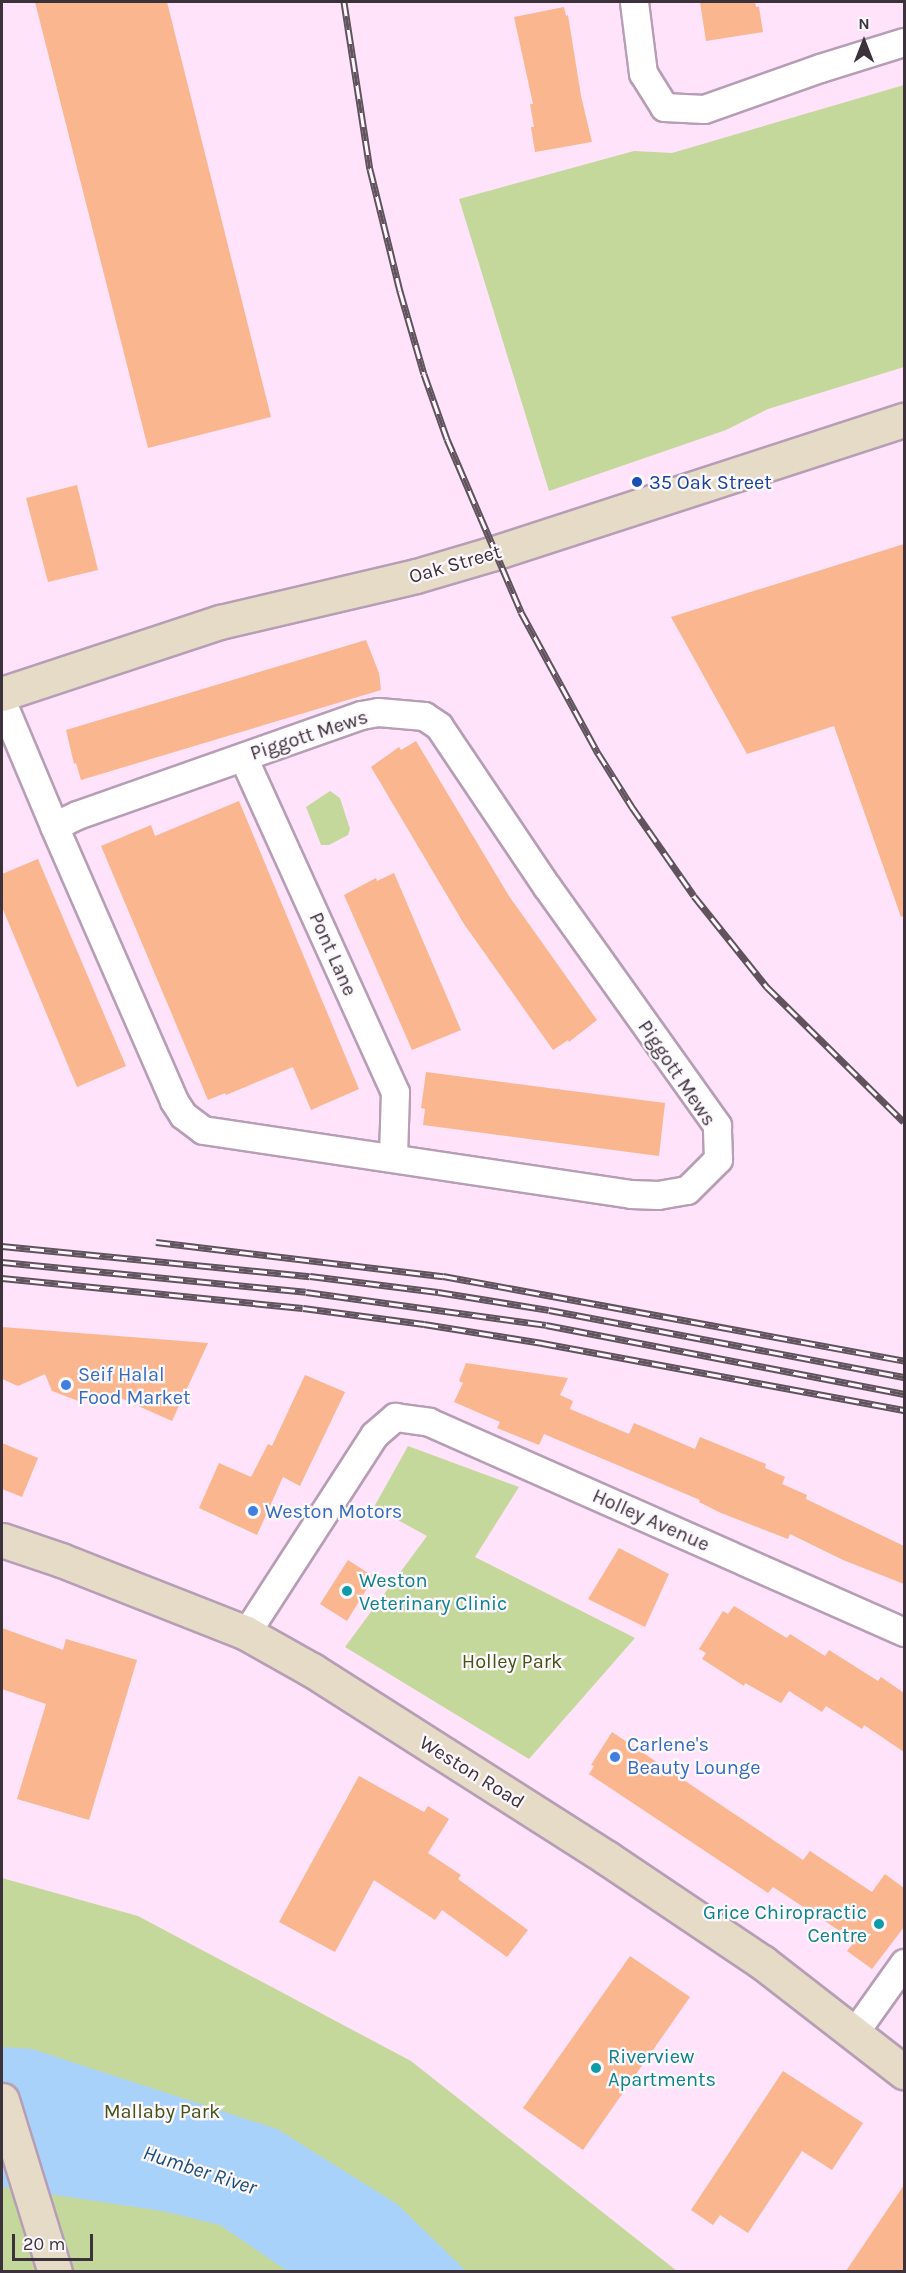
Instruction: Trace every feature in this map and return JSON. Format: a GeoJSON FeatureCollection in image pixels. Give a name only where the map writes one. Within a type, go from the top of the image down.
{"type":"FeatureCollection","features":[{"type":"Feature","properties":{"kind":"main road","name":"Oak Street"},"geometry":{"type":"LineString","coordinates":[[2,693],[220,622],[416,576],[494,553],[904,420]]}},
{"type":"Feature","properties":{"kind":"main road","name":"Weston Road"},"geometry":{"type":"LineString","coordinates":[[2,1540],[61,1560],[246,1633],[312,1670],[607,1858],[762,1962],[904,2072]]}},
{"type":"Feature","properties":{"kind":"main road"},"geometry":{"type":"LineString","coordinates":[[2,2100],[54,2269]]}},
{"type":"Feature","properties":{"kind":"street"},"geometry":{"type":"LineString","coordinates":[[634,2],[643,73],[664,107],[704,109],[820,68],[904,42]]}},
{"type":"Feature","properties":{"kind":"street","name":"Piggott Mews"},"geometry":{"type":"LineString","coordinates":[[2,702],[54,826],[174,1101],[183,1115],[203,1130],[631,1194],[658,1195],[687,1190],[718,1159],[717,1125],[547,887],[439,726],[424,716],[378,712],[361,715],[77,815],[54,826]]}},
{"type":"Feature","properties":{"kind":"street","name":"Pont Lane"},"geometry":{"type":"LineString","coordinates":[[243,757],[395,1092],[393,1157]]}},
{"type":"Feature","properties":{"kind":"street","name":"Holley Avenue"},"geometry":{"type":"LineString","coordinates":[[246,1633],[374,1435],[395,1417],[429,1422],[904,1632]]}},
{"type":"Feature","properties":{"kind":"street"},"geometry":{"type":"LineString","coordinates":[[854,2033],[904,1963]]}},
{"type":"Feature","properties":{"kind":"green space"},"geometry":{"type":"Polygon","coordinates":[[[904,85],[904,367],[768,409],[726,430],[549,491],[459,199],[634,151],[672,153],[904,85]]]}},
{"type":"Feature","properties":{"kind":"green space"},"geometry":{"type":"Polygon","coordinates":[[[330,791],[340,798],[350,829],[348,835],[329,845],[321,845],[306,807],[330,791]]]}},
{"type":"Feature","properties":{"kind":"green space","name":"Holley Park"},"geometry":{"type":"Polygon","coordinates":[[[408,1446],[519,1487],[475,1557],[635,1638],[529,1759],[345,1647],[427,1536],[374,1507],[408,1446]]]}},
{"type":"Feature","properties":{"kind":"green space","name":"Mallaby Park"},"geometry":{"type":"Polygon","coordinates":[[[2,1878],[138,1916],[411,2061],[677,2271],[2,2271],[2,1878]]]}},
{"type":"Feature","properties":{"kind":"water","name":"Humber River"},"geometry":{"type":"Polygon","coordinates":[[[2,2047],[32,2049],[277,2129],[397,2204],[466,2271],[287,2271],[220,2225],[162,2211],[2,2187],[2,2047]]]}},
{"type":"Feature","properties":{"kind":"building"},"geometry":{"type":"Polygon","coordinates":[[[35,2],[167,2],[271,417],[148,448],[35,2]]]}},
{"type":"Feature","properties":{"kind":"building"},"geometry":{"type":"Polygon","coordinates":[[[700,2],[755,2],[756,7],[759,7],[763,32],[706,41],[700,2]]]}},
{"type":"Feature","properties":{"kind":"building"},"geometry":{"type":"Polygon","coordinates":[[[564,7],[566,16],[568,15],[581,96],[592,142],[535,152],[530,104],[533,104],[514,17],[564,7]]]}},
{"type":"Feature","properties":{"kind":"building"},"geometry":{"type":"Polygon","coordinates":[[[77,485],[98,570],[48,582],[26,498],[77,485]]]}},
{"type":"Feature","properties":{"kind":"building"},"geometry":{"type":"Polygon","coordinates":[[[904,544],[904,916],[901,917],[834,726],[747,754],[671,617],[904,544]]]}},
{"type":"Feature","properties":{"kind":"building"},"geometry":{"type":"Polygon","coordinates":[[[366,640],[379,673],[381,690],[81,780],[76,763],[74,764],[66,730],[366,640]]]}},
{"type":"Feature","properties":{"kind":"building"},"geometry":{"type":"Polygon","coordinates":[[[416,741],[509,896],[597,1020],[569,1042],[568,1040],[553,1050],[464,924],[371,767],[399,747],[401,750],[416,741]]]}},
{"type":"Feature","properties":{"kind":"building"},"geometry":{"type":"Polygon","coordinates":[[[239,801],[359,1089],[311,1110],[293,1067],[226,1095],[225,1093],[208,1100],[101,846],[151,825],[155,836],[239,801]]]}},
{"type":"Feature","properties":{"kind":"building"},"geometry":{"type":"Polygon","coordinates":[[[38,859],[126,1066],[77,1087],[2,907],[2,874],[38,859]]]}},
{"type":"Feature","properties":{"kind":"building"},"geometry":{"type":"Polygon","coordinates":[[[394,873],[461,1030],[412,1050],[344,895],[376,878],[377,881],[394,873]]]}},
{"type":"Feature","properties":{"kind":"building"},"geometry":{"type":"Polygon","coordinates":[[[426,1072],[665,1103],[659,1156],[423,1125],[425,1109],[421,1108],[426,1072]]]}},
{"type":"Feature","properties":{"kind":"building"},"geometry":{"type":"Polygon","coordinates":[[[2,1327],[208,1343],[172,1421],[107,1392],[81,1402],[52,1391],[45,1374],[18,1386],[2,1379],[2,1327]]]}},
{"type":"Feature","properties":{"kind":"building"},"geometry":{"type":"Polygon","coordinates":[[[466,1363],[568,1378],[560,1395],[573,1401],[570,1409],[629,1434],[634,1423],[695,1449],[700,1437],[766,1464],[765,1468],[785,1477],[782,1484],[807,1495],[806,1499],[904,1546],[904,1584],[843,1560],[790,1534],[788,1539],[721,1513],[699,1502],[700,1500],[544,1434],[539,1445],[497,1428],[500,1422],[454,1402],[463,1383],[459,1381],[466,1363]]]}},
{"type":"Feature","properties":{"kind":"building"},"geometry":{"type":"Polygon","coordinates":[[[305,1375],[345,1392],[300,1486],[283,1477],[257,1535],[199,1508],[219,1463],[251,1477],[268,1444],[272,1446],[305,1375]]]}},
{"type":"Feature","properties":{"kind":"building"},"geometry":{"type":"Polygon","coordinates":[[[2,1443],[38,1458],[22,1497],[2,1489],[2,1443]]]}},
{"type":"Feature","properties":{"kind":"building"},"geometry":{"type":"Polygon","coordinates":[[[619,1548],[669,1574],[645,1627],[588,1599],[619,1548]]]}},
{"type":"Feature","properties":{"kind":"building","name":"Weston Veterinary Clinic"},"geometry":{"type":"Polygon","coordinates":[[[348,1560],[374,1577],[347,1621],[320,1604],[348,1560]]]}},
{"type":"Feature","properties":{"kind":"building"},"geometry":{"type":"Polygon","coordinates":[[[734,1606],[787,1638],[790,1634],[825,1656],[829,1650],[878,1681],[881,1677],[904,1693],[904,1752],[864,1725],[862,1729],[826,1706],[822,1712],[789,1691],[781,1703],[745,1683],[744,1686],[702,1659],[706,1653],[699,1649],[723,1611],[728,1614],[734,1606]]]}},
{"type":"Feature","properties":{"kind":"building"},"geometry":{"type":"Polygon","coordinates":[[[2,1628],[63,1650],[66,1639],[137,1660],[89,1820],[17,1799],[46,1704],[2,1689],[2,1628]]]}},
{"type":"Feature","properties":{"kind":"building"},"geometry":{"type":"Polygon","coordinates":[[[612,1732],[803,1860],[810,1851],[872,1892],[885,1874],[904,1888],[904,1927],[872,1969],[847,1951],[855,1941],[773,1887],[768,1893],[589,1774],[594,1766],[591,1765],[612,1732]]]}},
{"type":"Feature","properties":{"kind":"building"},"geometry":{"type":"Polygon","coordinates":[[[359,1776],[424,1812],[428,1806],[449,1819],[428,1853],[461,1875],[458,1879],[528,1930],[507,1957],[442,1910],[435,1920],[374,1880],[335,1952],[279,1922],[359,1776]]]}},
{"type":"Feature","properties":{"kind":"building","name":"Riverview Apartments"},"geometry":{"type":"Polygon","coordinates":[[[630,1956],[690,1997],[583,2150],[523,2108],[630,1956]]]}},
{"type":"Feature","properties":{"kind":"building"},"geometry":{"type":"Polygon","coordinates":[[[783,2071],[863,2123],[832,2170],[802,2151],[748,2233],[720,2215],[713,2225],[691,2210],[783,2071]]]}},
{"type":"Feature","properties":{"kind":"building"},"geometry":{"type":"Polygon","coordinates":[[[904,2185],[904,2271],[846,2271],[904,2185]]]}},
{"type":"Feature","properties":{"kind":"railway"},"geometry":{"type":"LineString","coordinates":[[344,2],[370,169],[400,291],[424,374],[447,439],[521,612],[598,753],[632,807],[694,896],[767,987],[904,1122]]}},
{"type":"Feature","properties":{"kind":"railway"},"geometry":{"type":"LineString","coordinates":[[156,1242],[443,1276],[904,1361]]}},
{"type":"Feature","properties":{"kind":"railway"},"geometry":{"type":"LineString","coordinates":[[2,1246],[310,1276],[438,1292],[549,1310],[904,1377]]}},
{"type":"Feature","properties":{"kind":"railway"},"geometry":{"type":"LineString","coordinates":[[2,1262],[306,1292],[546,1325],[904,1394]]}},
{"type":"Feature","properties":{"kind":"railway"},"geometry":{"type":"LineString","coordinates":[[2,1278],[303,1308],[424,1324],[542,1343],[904,1410]]}},
{"type":"Feature","properties":{"kind":"place","name":"35 Oak Street"},"geometry":{"type":"Point","coordinates":[637,482]}},
{"type":"Feature","properties":{"kind":"place","name":"Seif Halal Food Market"},"geometry":{"type":"Point","coordinates":[66,1385]}},
{"type":"Feature","properties":{"kind":"place","name":"Weston Motors"},"geometry":{"type":"Point","coordinates":[253,1511]}},
{"type":"Feature","properties":{"kind":"place","name":"Weston Veterinary Clinic"},"geometry":{"type":"Point","coordinates":[347,1591]}},
{"type":"Feature","properties":{"kind":"place","name":"Carlene's Beauty Lounge"},"geometry":{"type":"Point","coordinates":[615,1757]}},
{"type":"Feature","properties":{"kind":"place","name":"Grice Chiropractic Centre"},"geometry":{"type":"Point","coordinates":[879,1924]}},
{"type":"Feature","properties":{"kind":"place","name":"Riverview Apartments"},"geometry":{"type":"Point","coordinates":[596,2068]}}]}
